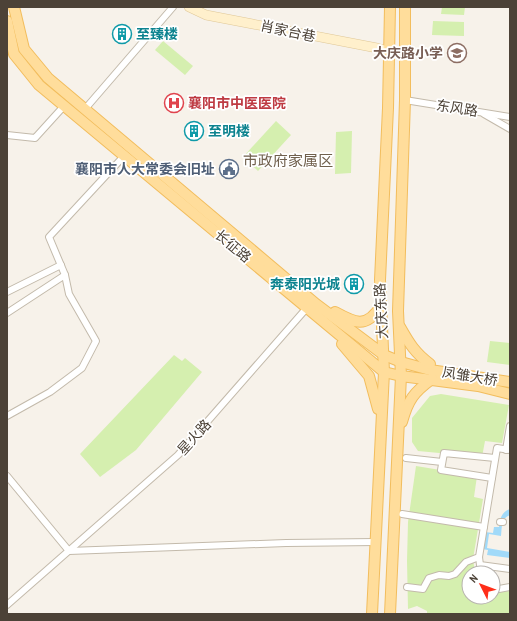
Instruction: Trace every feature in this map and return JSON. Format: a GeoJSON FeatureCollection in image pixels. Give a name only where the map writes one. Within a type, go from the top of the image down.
{"type":"FeatureCollection","features":[{"type":"Feature","properties":{"kind":"main road","name":"长征路"},"geometry":{"type":"LineString","coordinates":[[14,7],[24,49],[48,78],[316,304],[384,355],[478,386],[510,394]]}},
{"type":"Feature","properties":{"kind":"main road","name":"大庆东路"},"geometry":{"type":"LineString","coordinates":[[372,614],[384,372],[380,280],[388,108],[390,7]]}},
{"type":"Feature","properties":{"kind":"main road","name":"大庆东路"},"geometry":{"type":"LineString","coordinates":[[390,614],[401,376],[405,363],[399,326],[398,304],[405,100],[405,7]]}},
{"type":"Feature","properties":{"kind":"main road","name":"长征路"},"geometry":{"type":"LineString","coordinates":[[7,21],[11,55],[39,84],[384,372],[401,376],[431,371],[510,377]]}},
{"type":"Feature","properties":{"kind":"main road"},"geometry":{"type":"LineString","coordinates":[[283,288],[289,297],[342,344],[369,376],[375,394],[381,423]]}},
{"type":"Feature","properties":{"kind":"main road"},"geometry":{"type":"LineString","coordinates":[[316,304],[354,322],[365,322],[375,315],[381,306]]}},
{"type":"Feature","properties":{"kind":"main road"},"geometry":{"type":"LineString","coordinates":[[398,435],[410,400],[431,371],[412,348],[399,326]]}},
{"type":"Feature","properties":{"kind":"main road","name":"凤雏大桥"},"geometry":{"type":"LineString","coordinates":[[431,371],[510,382]]}},
{"type":"Feature","properties":{"kind":"main road","name":"凤雏大桥"},"geometry":{"type":"LineString","coordinates":[[478,386],[510,389]]}},
{"type":"Feature","properties":{"kind":"street"},"geometry":{"type":"LineString","coordinates":[[85,109],[173,7]]}},
{"type":"Feature","properties":{"kind":"street","name":"肖家台巷"},"geometry":{"type":"LineString","coordinates":[[189,7],[206,15],[388,51]]}},
{"type":"Feature","properties":{"kind":"street","name":"东风路"},"geometry":{"type":"LineString","coordinates":[[405,100],[510,117]]}},
{"type":"Feature","properties":{"kind":"street"},"geometry":{"type":"LineString","coordinates":[[7,135],[35,138],[64,106]]}},
{"type":"Feature","properties":{"kind":"street"},"geometry":{"type":"LineString","coordinates":[[479,112],[510,129]]}},
{"type":"Feature","properties":{"kind":"street"},"geometry":{"type":"LineString","coordinates":[[7,416],[50,392],[82,368],[96,341],[69,294],[65,275],[49,237],[124,156]]}},
{"type":"Feature","properties":{"kind":"street"},"geometry":{"type":"LineString","coordinates":[[7,292],[61,265]]}},
{"type":"Feature","properties":{"kind":"street"},"geometry":{"type":"LineString","coordinates":[[7,313],[65,275]]}},
{"type":"Feature","properties":{"kind":"street","name":"星火路"},"geometry":{"type":"LineString","coordinates":[[7,605],[178,455],[305,310]]}},
{"type":"Feature","properties":{"kind":"street"},"geometry":{"type":"LineString","coordinates":[[480,565],[479,557],[496,448],[508,450],[510,426]]}},
{"type":"Feature","properties":{"kind":"street"},"geometry":{"type":"LineString","coordinates":[[492,478],[441,470],[442,462],[444,453],[495,458]]}},
{"type":"Feature","properties":{"kind":"street"},"geometry":{"type":"LineString","coordinates":[[406,458],[442,462]]}},
{"type":"Feature","properties":{"kind":"street"},"geometry":{"type":"LineString","coordinates":[[7,476],[69,551],[286,543],[376,542]]}},
{"type":"Feature","properties":{"kind":"street"},"geometry":{"type":"LineString","coordinates":[[402,514],[484,527]]}},
{"type":"Feature","properties":{"kind":"street"},"geometry":{"type":"LineString","coordinates":[[407,587],[423,589],[429,578],[439,575],[450,576],[455,574],[466,562],[479,557]]}},
{"type":"Feature","properties":{"kind":"green space"},"geometry":{"type":"Polygon","coordinates":[[[442,7],[465,7],[464,15],[441,14],[442,7]]]}},
{"type":"Feature","properties":{"kind":"green space"},"geometry":{"type":"Polygon","coordinates":[[[433,21],[464,22],[464,36],[432,35],[433,21]]]}},
{"type":"Feature","properties":{"kind":"green space"},"geometry":{"type":"Polygon","coordinates":[[[163,41],[193,66],[185,75],[155,50],[163,41]]]}},
{"type":"Feature","properties":{"kind":"green space"},"geometry":{"type":"Polygon","coordinates":[[[276,121],[291,135],[258,171],[243,157],[276,121]]]}},
{"type":"Feature","properties":{"kind":"green space"},"geometry":{"type":"Polygon","coordinates":[[[352,131],[351,173],[335,174],[336,132],[352,131]]]}},
{"type":"Feature","properties":{"kind":"green space"},"geometry":{"type":"Polygon","coordinates":[[[490,341],[510,343],[510,365],[487,362],[490,341]]]}},
{"type":"Feature","properties":{"kind":"green space"},"geometry":{"type":"Polygon","coordinates":[[[174,355],[182,361],[185,358],[202,372],[136,450],[100,477],[80,454],[174,355]]]}},
{"type":"Feature","properties":{"kind":"green space"},"geometry":{"type":"Polygon","coordinates":[[[441,394],[509,405],[502,443],[485,441],[482,457],[418,451],[412,442],[412,418],[430,396],[441,394]]]}},
{"type":"Feature","properties":{"kind":"green space"},"geometry":{"type":"Polygon","coordinates":[[[416,466],[477,476],[474,497],[483,499],[473,559],[474,565],[461,565],[461,605],[501,605],[501,592],[510,591],[510,614],[427,614],[427,611],[417,606],[408,609],[408,522],[416,466]]]}},
{"type":"Feature","properties":{"kind":"water"},"geometry":{"type":"Polygon","coordinates":[[[510,509],[510,515],[505,518],[502,523],[501,536],[489,534],[487,548],[510,552],[510,558],[487,555],[488,550],[482,549],[485,532],[493,533],[494,527],[499,527],[503,514],[510,509]]]}},
{"type":"Feature","properties":{"kind":"place","name":"至臻楼"},"geometry":{"type":"Point","coordinates":[122,34]}},
{"type":"Feature","properties":{"kind":"place","name":"大庆路小学"},"geometry":{"type":"Point","coordinates":[457,53]}},
{"type":"Feature","properties":{"kind":"place","name":"襄阳市中医医院"},"geometry":{"type":"Point","coordinates":[174,103]}},
{"type":"Feature","properties":{"kind":"place","name":"至明楼"},"geometry":{"type":"Point","coordinates":[194,131]}},
{"type":"Feature","properties":{"kind":"place","name":"襄阳市人大常委会旧址"},"geometry":{"type":"Point","coordinates":[229,169]}},
{"type":"Feature","properties":{"kind":"place","name":"奔泰阳光城"},"geometry":{"type":"Point","coordinates":[354,284]}},
{"type":"Feature","properties":{"kind":"district","name":"市政府家属区"},"geometry":{"type":"Point","coordinates":[288,160]}}]}
